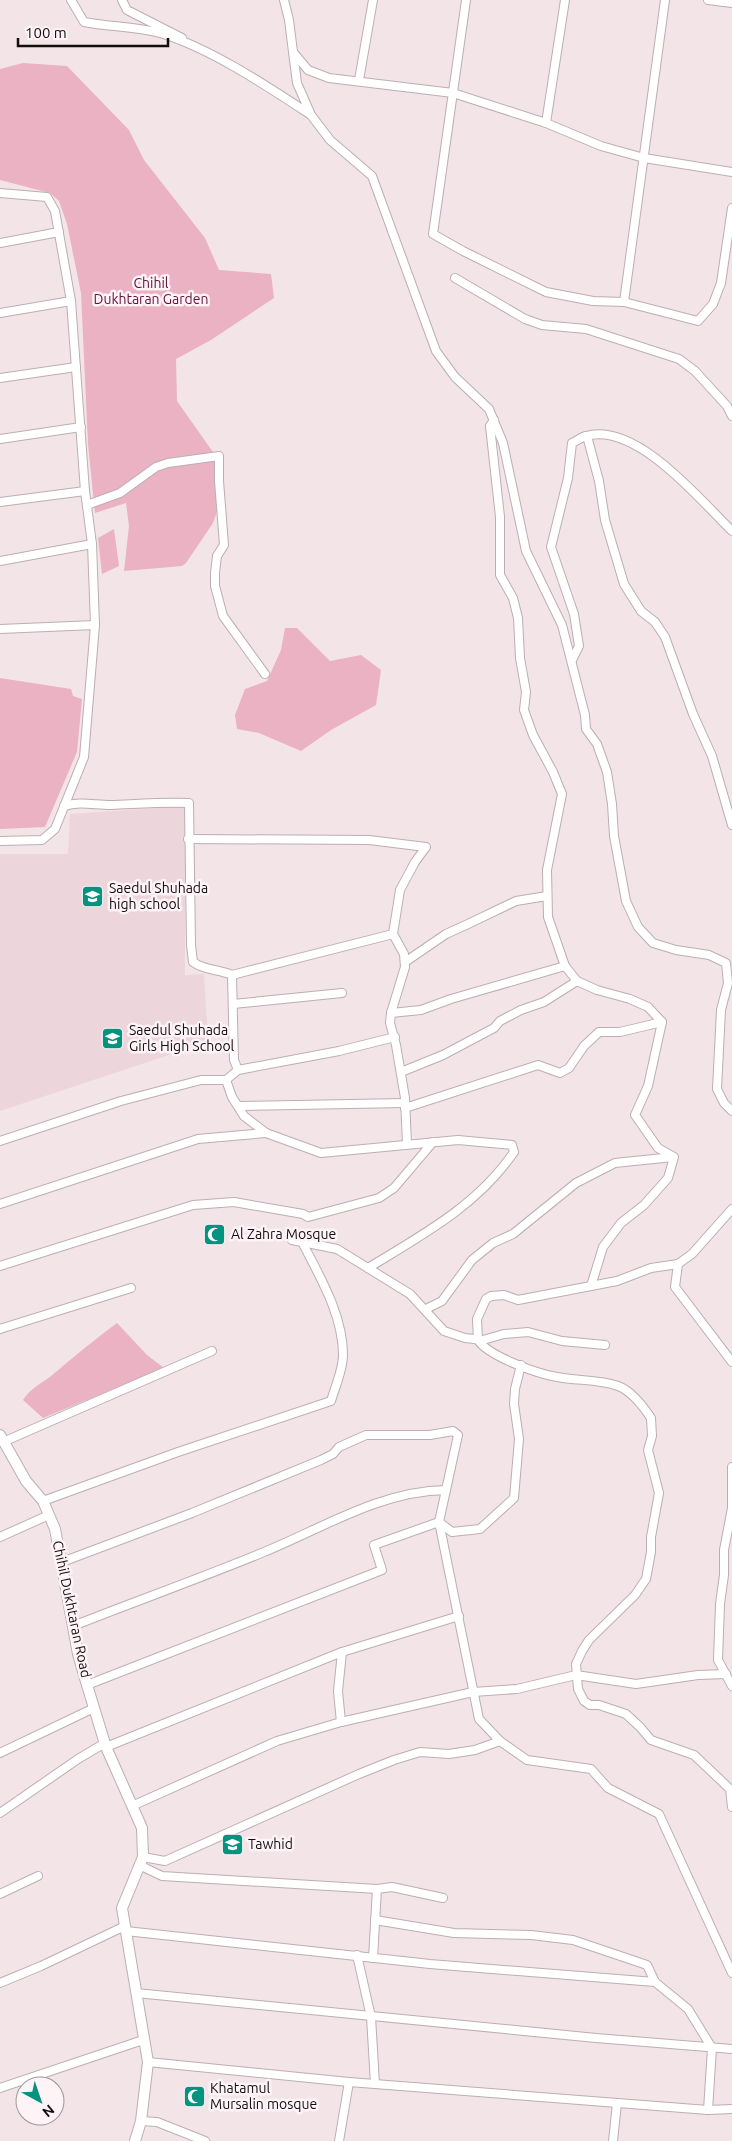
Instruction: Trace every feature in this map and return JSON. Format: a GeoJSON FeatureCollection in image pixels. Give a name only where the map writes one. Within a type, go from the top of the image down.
{"type":"FeatureCollection","features":[{"type":"Feature","properties":{"kind":"street"},"geometry":{"type":"LineString","coordinates":[[71,0],[84,22],[140,29],[160,34],[198,49],[259,81],[311,115]]}},
{"type":"Feature","properties":{"kind":"street"},"geometry":{"type":"LineString","coordinates":[[122,0],[127,10],[178,35],[198,49]]}},
{"type":"Feature","properties":{"kind":"street"},"geometry":{"type":"LineString","coordinates":[[284,0],[289,20],[297,83],[311,115],[330,140],[372,176],[436,351],[455,377],[489,409],[503,443],[526,551],[562,625],[572,660],[586,729],[597,744],[607,772],[626,901],[638,927],[653,943],[676,950],[709,955],[726,963],[728,984],[721,1010],[717,1089],[724,1103],[732,1111]]}},
{"type":"Feature","properties":{"kind":"street"},"geometry":{"type":"LineString","coordinates":[[359,80],[373,0]]}},
{"type":"Feature","properties":{"kind":"street"},"geometry":{"type":"LineString","coordinates":[[466,0],[433,234],[546,292],[593,301],[624,302],[698,321],[713,304],[722,283],[732,208]]}},
{"type":"Feature","properties":{"kind":"street"},"geometry":{"type":"LineString","coordinates":[[546,123],[565,0]]}},
{"type":"Feature","properties":{"kind":"street"},"geometry":{"type":"LineString","coordinates":[[624,302],[665,0]]}},
{"type":"Feature","properties":{"kind":"street"},"geometry":{"type":"LineString","coordinates":[[708,0],[732,3]]}},
{"type":"Feature","properties":{"kind":"street"},"geometry":{"type":"LineString","coordinates":[[293,52],[308,70],[329,78],[359,80],[453,93],[546,123],[601,146],[644,158],[732,172]]}},
{"type":"Feature","properties":{"kind":"street"},"geometry":{"type":"LineString","coordinates":[[0,194],[47,198],[55,211],[71,301],[85,490],[92,544],[95,625],[84,757],[55,829],[42,840],[0,841]]}},
{"type":"Feature","properties":{"kind":"street"},"geometry":{"type":"LineString","coordinates":[[0,243],[59,232]]}},
{"type":"Feature","properties":{"kind":"street"},"geometry":{"type":"LineString","coordinates":[[455,278],[525,319],[542,325],[586,330],[679,359],[691,366],[727,406],[732,416]]}},
{"type":"Feature","properties":{"kind":"street"},"geometry":{"type":"LineString","coordinates":[[0,313],[71,301]]}},
{"type":"Feature","properties":{"kind":"street"},"geometry":{"type":"LineString","coordinates":[[0,378],[76,367]]}},
{"type":"Feature","properties":{"kind":"street"},"geometry":{"type":"LineString","coordinates":[[494,420],[490,426],[500,517],[500,575],[513,598],[518,618],[520,658],[526,692],[524,710],[533,735],[553,772],[562,794],[547,870],[546,896],[548,917],[565,966],[577,980],[597,990],[630,999],[648,1007],[662,1022]]}},
{"type":"Feature","properties":{"kind":"street"},"geometry":{"type":"LineString","coordinates":[[0,439],[81,428]]}},
{"type":"Feature","properties":{"kind":"street"},"geometry":{"type":"LineString","coordinates":[[572,660],[579,646],[574,614],[551,547],[568,478],[572,443],[586,436],[607,435],[625,440],[670,468],[732,531]]}},
{"type":"Feature","properties":{"kind":"street"},"geometry":{"type":"LineString","coordinates":[[586,436],[600,481],[605,520],[624,584],[641,611],[656,622],[665,637],[693,714],[712,756],[732,824]]}},
{"type":"Feature","properties":{"kind":"street"},"geometry":{"type":"LineString","coordinates":[[87,505],[120,493],[156,467],[168,463],[219,456],[224,545],[217,556],[216,586],[223,616],[264,674]]}},
{"type":"Feature","properties":{"kind":"street"},"geometry":{"type":"LineString","coordinates":[[0,502],[85,490]]}},
{"type":"Feature","properties":{"kind":"street"},"geometry":{"type":"LineString","coordinates":[[0,561],[92,544]]}},
{"type":"Feature","properties":{"kind":"street"},"geometry":{"type":"LineString","coordinates":[[0,629],[95,625]]}},
{"type":"Feature","properties":{"kind":"street"},"geometry":{"type":"LineString","coordinates":[[64,806],[77,802],[109,805],[162,802],[189,803],[188,839],[191,945],[193,962],[202,969],[225,972],[232,975],[393,934]]}},
{"type":"Feature","properties":{"kind":"street"},"geometry":{"type":"LineString","coordinates":[[188,839],[368,840],[426,848],[415,862],[400,890],[393,934],[404,954],[405,962],[402,983],[390,1013],[390,1023],[395,1038],[401,1072],[407,1144]]}},
{"type":"Feature","properties":{"kind":"street"},"geometry":{"type":"LineString","coordinates":[[405,962],[446,934],[516,901],[546,896]]}},
{"type":"Feature","properties":{"kind":"street"},"geometry":{"type":"LineString","coordinates":[[390,1013],[421,1010],[451,998],[565,966]]}},
{"type":"Feature","properties":{"kind":"street"},"geometry":{"type":"LineString","coordinates":[[232,975],[234,1060],[238,1070]]}},
{"type":"Feature","properties":{"kind":"street"},"geometry":{"type":"LineString","coordinates":[[401,1072],[443,1055],[521,1010],[544,1002],[559,994],[577,980]]}},
{"type":"Feature","properties":{"kind":"street"},"geometry":{"type":"LineString","coordinates":[[233,1004],[342,993]]}},
{"type":"Feature","properties":{"kind":"street"},"geometry":{"type":"LineString","coordinates":[[238,1106],[405,1106],[538,1065],[560,1073],[569,1068],[584,1046],[599,1032],[620,1032],[662,1022]]}},
{"type":"Feature","properties":{"kind":"street"},"geometry":{"type":"LineString","coordinates":[[662,1022],[648,1086],[635,1115],[658,1148],[674,1157]]}},
{"type":"Feature","properties":{"kind":"street"},"geometry":{"type":"LineString","coordinates":[[0,1141],[121,1101],[201,1080],[226,1080],[238,1070],[339,1051],[395,1038]]}},
{"type":"Feature","properties":{"kind":"street"},"geometry":{"type":"LineString","coordinates":[[226,1080],[244,1116],[266,1133],[321,1154],[458,1140],[512,1145],[514,1152],[500,1172],[446,1221],[368,1268]]}},
{"type":"Feature","properties":{"kind":"street"},"geometry":{"type":"LineString","coordinates":[[0,1204],[198,1140],[266,1133]]}},
{"type":"Feature","properties":{"kind":"street"},"geometry":{"type":"LineString","coordinates":[[0,1266],[193,1205],[234,1202],[303,1214],[308,1217],[379,1198],[394,1188],[432,1142]]}},
{"type":"Feature","properties":{"kind":"street"},"geometry":{"type":"LineString","coordinates":[[591,1286],[603,1248],[621,1224],[644,1205],[668,1178],[674,1157]]}},
{"type":"Feature","properties":{"kind":"street"},"geometry":{"type":"LineString","coordinates":[[426,1310],[442,1300],[472,1260],[494,1243],[513,1234],[576,1183],[616,1163],[674,1157]]}},
{"type":"Feature","properties":{"kind":"street"},"geometry":{"type":"LineString","coordinates":[[732,1209],[701,1244],[678,1264],[651,1268],[617,1281],[518,1300],[504,1296],[490,1296],[486,1299],[477,1319],[478,1340],[491,1353],[556,1377],[617,1386],[627,1390],[652,1418],[652,1436],[648,1450],[660,1494],[651,1537],[651,1552],[646,1579],[634,1595],[589,1640],[576,1664],[578,1689],[584,1700],[590,1705],[599,1705],[626,1714],[651,1740],[694,1755],[730,1789],[732,1807]]}},
{"type":"Feature","properties":{"kind":"street"},"geometry":{"type":"LineString","coordinates":[[292,1240],[337,1249],[410,1294],[444,1331],[478,1340],[504,1334],[528,1332],[562,1341],[605,1346]]}},
{"type":"Feature","properties":{"kind":"street"},"geometry":{"type":"LineString","coordinates":[[43,1501],[178,1452],[331,1401],[343,1356],[338,1323],[326,1289],[302,1242]]}},
{"type":"Feature","properties":{"kind":"street"},"geometry":{"type":"LineString","coordinates":[[678,1264],[675,1286],[732,1362]]}},
{"type":"Feature","properties":{"kind":"street"},"geometry":{"type":"LineString","coordinates":[[0,1329],[131,1288]]}},
{"type":"Feature","properties":{"kind":"street"},"geometry":{"type":"LineString","coordinates":[[2,1438],[212,1351]]}},
{"type":"Feature","properties":{"kind":"street"},"geometry":{"type":"LineString","coordinates":[[440,1522],[452,1532],[480,1529],[514,1498],[519,1439],[514,1404],[515,1389],[521,1365]]}},
{"type":"Feature","properties":{"kind":"street"},"geometry":{"type":"LineString","coordinates":[[62,1562],[192,1513],[321,1460],[333,1454],[339,1447],[366,1435],[430,1435],[453,1431],[458,1435],[440,1522],[472,1692],[479,1719],[500,1741],[527,1760],[591,1769],[608,1788],[659,1814],[732,1973]]}},
{"type":"Feature","properties":{"kind":"street","name":"Chihil Dukhtaran Road"},"geometry":{"type":"LineString","coordinates":[[2,1438],[26,1481],[43,1501],[55,1529],[73,1626],[87,1686],[106,1745],[142,1828],[141,1861],[122,1908],[148,2062],[141,2121],[135,2141]]}},
{"type":"Feature","properties":{"kind":"street"},"geometry":{"type":"LineString","coordinates":[[732,1467],[732,1508],[724,1550],[718,1660],[732,1686]]}},
{"type":"Feature","properties":{"kind":"street"},"geometry":{"type":"LineString","coordinates":[[73,1626],[265,1552],[352,1512],[398,1497],[446,1490]]}},
{"type":"Feature","properties":{"kind":"street"},"geometry":{"type":"LineString","coordinates":[[0,1537],[49,1515]]}},
{"type":"Feature","properties":{"kind":"street"},"geometry":{"type":"LineString","coordinates":[[87,1686],[382,1570],[374,1545],[440,1522]]}},
{"type":"Feature","properties":{"kind":"street"},"geometry":{"type":"LineString","coordinates":[[0,1813],[78,1759],[106,1745],[342,1652],[459,1616]]}},
{"type":"Feature","properties":{"kind":"street"},"geometry":{"type":"LineString","coordinates":[[342,1652],[338,1691],[342,1722]]}},
{"type":"Feature","properties":{"kind":"street"},"geometry":{"type":"LineString","coordinates":[[132,1806],[277,1741],[342,1722],[472,1692],[517,1689],[576,1674],[636,1684],[726,1674]]}},
{"type":"Feature","properties":{"kind":"street"},"geometry":{"type":"LineString","coordinates":[[0,1753],[94,1708]]}},
{"type":"Feature","properties":{"kind":"street"},"geometry":{"type":"LineString","coordinates":[[141,1861],[165,1861],[359,1774],[420,1752],[449,1754],[475,1750],[500,1741]]}},
{"type":"Feature","properties":{"kind":"street"},"geometry":{"type":"LineString","coordinates":[[141,1861],[162,1876],[377,1889],[392,1887],[442,1898]]}},
{"type":"Feature","properties":{"kind":"street"},"geometry":{"type":"LineString","coordinates":[[0,1894],[38,1876]]}},
{"type":"Feature","properties":{"kind":"street"},"geometry":{"type":"LineString","coordinates":[[372,1958],[377,1889]]}},
{"type":"Feature","properties":{"kind":"street"},"geometry":{"type":"LineString","coordinates":[[375,1920],[454,1933],[531,1934],[573,1940],[647,1965],[655,1982],[688,2009],[712,2048],[708,2110]]}},
{"type":"Feature","properties":{"kind":"street"},"geometry":{"type":"LineString","coordinates":[[0,1983],[125,1928],[372,1958],[655,1982]]}},
{"type":"Feature","properties":{"kind":"street"},"geometry":{"type":"LineString","coordinates":[[357,1955],[371,2017],[375,2084]]}},
{"type":"Feature","properties":{"kind":"street"},"geometry":{"type":"LineString","coordinates":[[136,1993],[371,2017],[732,2049]]}},
{"type":"Feature","properties":{"kind":"street"},"geometry":{"type":"LineString","coordinates":[[0,2088],[143,2040]]}},
{"type":"Feature","properties":{"kind":"street"},"geometry":{"type":"LineString","coordinates":[[148,2062],[349,2082],[708,2110],[732,2109]]}},
{"type":"Feature","properties":{"kind":"street"},"geometry":{"type":"LineString","coordinates":[[339,2141],[349,2082]]}},
{"type":"Feature","properties":{"kind":"street"},"geometry":{"type":"LineString","coordinates":[[613,2141],[617,2103]]}},
{"type":"Feature","properties":{"kind":"street"},"geometry":{"type":"LineString","coordinates":[[141,2121],[157,2122],[205,2141]]}},
{"type":"Feature","properties":{"kind":"shaded area","name":"Saedul Shuhada high school"},"geometry":{"type":"Polygon","coordinates":[[[185,806],[185,975],[204,974],[208,1042],[0,1111],[0,854],[68,854],[70,814],[185,806]]]}},
{"type":"Feature","properties":{"kind":"green space","name":"Chihil Dukhtaran Garden"},"geometry":{"type":"Polygon","coordinates":[[[23,63],[67,66],[129,130],[144,160],[205,238],[219,270],[271,274],[274,298],[211,340],[176,359],[177,401],[215,455],[219,506],[213,523],[182,566],[124,571],[129,526],[126,503],[95,513],[88,444],[81,293],[67,224],[59,201],[50,193],[0,180],[0,69],[23,63]]]}},
{"type":"Feature","properties":{"kind":"green space"},"geometry":{"type":"Polygon","coordinates":[[[114,529],[119,566],[102,574],[98,538],[114,529]]]}},
{"type":"Feature","properties":{"kind":"green space"},"geometry":{"type":"Polygon","coordinates":[[[285,628],[297,628],[330,661],[361,655],[381,670],[376,705],[331,730],[301,751],[259,733],[237,729],[235,715],[245,689],[267,681],[281,650],[285,628]]]}},
{"type":"Feature","properties":{"kind":"green space"},"geometry":{"type":"Polygon","coordinates":[[[0,678],[71,689],[73,696],[82,699],[77,752],[45,827],[0,829],[0,678]]]}},
{"type":"Feature","properties":{"kind":"green space"},"geometry":{"type":"Polygon","coordinates":[[[117,1323],[147,1355],[164,1368],[43,1418],[23,1400],[32,1390],[117,1323]]]}},
{"type":"Feature","properties":{"kind":"place","name":"Saedul Shuhada high school"},"geometry":{"type":"Point","coordinates":[93,896]}},
{"type":"Feature","properties":{"kind":"place","name":"Saedul Shuhada Girls High School"},"geometry":{"type":"Point","coordinates":[113,1038]}},
{"type":"Feature","properties":{"kind":"place","name":"Al Zahra Mosque"},"geometry":{"type":"Point","coordinates":[215,1234]}},
{"type":"Feature","properties":{"kind":"place","name":"Tawhid"},"geometry":{"type":"Point","coordinates":[232,1844]}},
{"type":"Feature","properties":{"kind":"place","name":"Khatamul Mursalin mosque"},"geometry":{"type":"Point","coordinates":[194,2096]}}]}
